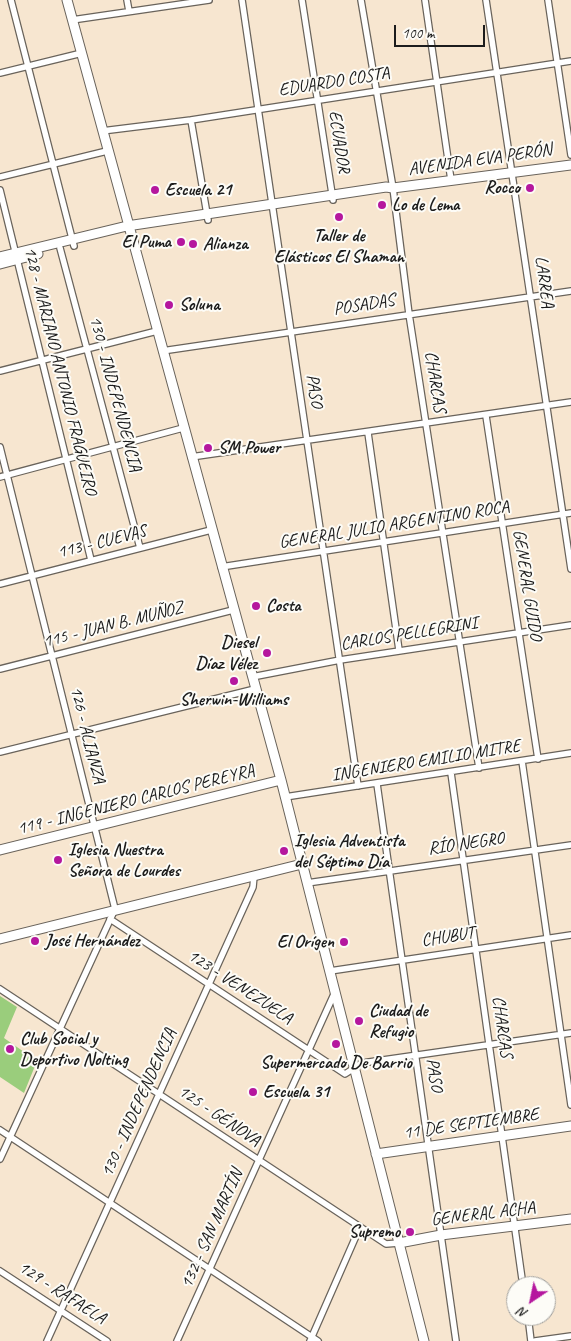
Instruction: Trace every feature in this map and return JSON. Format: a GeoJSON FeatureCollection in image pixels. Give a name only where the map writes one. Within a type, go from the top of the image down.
{"type":"FeatureCollection","features":[{"type":"Feature","properties":{"kind":"main road"},"geometry":{"type":"LineString","coordinates":[[67,0],[191,458],[281,780],[424,1341]]}},
{"type":"Feature","properties":{"kind":"main road","name":"AVENIDA EVA PERÓN"},"geometry":{"type":"LineString","coordinates":[[74,243],[128,228],[387,192],[393,188],[512,171],[571,165]]}},
{"type":"Feature","properties":{"kind":"main road"},"geometry":{"type":"LineString","coordinates":[[0,257],[17,256],[60,248],[74,243]]}},
{"type":"Feature","properties":{"kind":"main road"},"geometry":{"type":"LineString","coordinates":[[0,264],[17,256],[74,243]]}},
{"type":"Feature","properties":{"kind":"main road","name":"119 - INGENIERO CARLOS PEREYRA"},"geometry":{"type":"LineString","coordinates":[[0,850],[281,780]]}},
{"type":"Feature","properties":{"kind":"main road"},"geometry":{"type":"LineString","coordinates":[[0,939],[302,864]]}},
{"type":"Feature","properties":{"kind":"main road","name":"11 DE SEPTIEMBRE"},"geometry":{"type":"LineString","coordinates":[[376,1154],[571,1126]]}},
{"type":"Feature","properties":{"kind":"main road","name":"GENERAL ACHA"},"geometry":{"type":"LineString","coordinates":[[399,1243],[442,1235],[571,1219]]}},
{"type":"Feature","properties":{"kind":"street"},"geometry":{"type":"LineString","coordinates":[[11,0],[74,243]]}},
{"type":"Feature","properties":{"kind":"street"},"geometry":{"type":"LineString","coordinates":[[127,0],[129,12]]}},
{"type":"Feature","properties":{"kind":"street"},"geometry":{"type":"LineString","coordinates":[[72,20],[209,0]]}},
{"type":"Feature","properties":{"kind":"street","name":"PASO"},"geometry":{"type":"LineString","coordinates":[[242,0],[358,786]]}},
{"type":"Feature","properties":{"kind":"street","name":"ECUADOR"},"geometry":{"type":"LineString","coordinates":[[302,0],[333,198]]}},
{"type":"Feature","properties":{"kind":"street","name":"CHARCAS"},"geometry":{"type":"LineString","coordinates":[[361,0],[393,188],[409,314],[479,768]]}},
{"type":"Feature","properties":{"kind":"street"},"geometry":{"type":"LineString","coordinates":[[425,0],[451,180]]}},
{"type":"Feature","properties":{"kind":"street","name":"LARREA"},"geometry":{"type":"LineString","coordinates":[[486,0],[571,569]]}},
{"type":"Feature","properties":{"kind":"street"},"geometry":{"type":"LineString","coordinates":[[548,0],[571,155]]}},
{"type":"Feature","properties":{"kind":"street"},"geometry":{"type":"LineString","coordinates":[[0,73],[82,53]]}},
{"type":"Feature","properties":{"kind":"street","name":"EDUARDO COSTA"},"geometry":{"type":"LineString","coordinates":[[102,131],[191,120],[571,61]]}},
{"type":"Feature","properties":{"kind":"street"},"geometry":{"type":"LineString","coordinates":[[191,120],[207,218]]}},
{"type":"Feature","properties":{"kind":"street"},"geometry":{"type":"LineString","coordinates":[[0,178],[108,151]]}},
{"type":"Feature","properties":{"kind":"street","name":"128 - MARIANO ANTONIO FRAGUEIRO"},"geometry":{"type":"LineString","coordinates":[[0,190],[91,560]]}},
{"type":"Feature","properties":{"kind":"street","name":"130 - INDEPENDENCIA"},"geometry":{"type":"LineString","coordinates":[[60,248],[140,548]]}},
{"type":"Feature","properties":{"kind":"street","name":"POSADAS"},"geometry":{"type":"LineString","coordinates":[[162,351],[571,291]]}},
{"type":"Feature","properties":{"kind":"street"},"geometry":{"type":"LineString","coordinates":[[0,371],[157,331]]}},
{"type":"Feature","properties":{"kind":"street"},"geometry":{"type":"LineString","coordinates":[[191,458],[571,402]]}},
{"type":"Feature","properties":{"kind":"street","name":"GENERAL GUIDO"},"geometry":{"type":"LineString","coordinates":[[486,416],[538,759]]}},
{"type":"Feature","properties":{"kind":"street"},"geometry":{"type":"LineString","coordinates":[[3,476],[183,428]]}},
{"type":"Feature","properties":{"kind":"street"},"geometry":{"type":"LineString","coordinates":[[368,433],[399,650]]}},
{"type":"Feature","properties":{"kind":"street","name":"126 - ALIANZA"},"geometry":{"type":"LineString","coordinates":[[0,447],[3,476],[52,656],[115,909]]}},
{"type":"Feature","properties":{"kind":"street","name":"GENERAL JULIO ARGENTINO ROCA"},"geometry":{"type":"LineString","coordinates":[[221,567],[571,513]]}},
{"type":"Feature","properties":{"kind":"street","name":"113 - CUEVAS"},"geometry":{"type":"LineString","coordinates":[[0,584],[211,530]]}},
{"type":"Feature","properties":{"kind":"street","name":"115 - JUAN B. MUÑOZ"},"geometry":{"type":"LineString","coordinates":[[0,669],[233,610]]}},
{"type":"Feature","properties":{"kind":"street","name":"CARLOS PELLEGRINI"},"geometry":{"type":"LineString","coordinates":[[252,677],[399,650],[571,624]]}},
{"type":"Feature","properties":{"kind":"street"},"geometry":{"type":"LineString","coordinates":[[0,752],[255,689]]}},
{"type":"Feature","properties":{"kind":"street","name":"INGENIERO EMILIO MITRE"},"geometry":{"type":"LineString","coordinates":[[285,798],[571,753]]}},
{"type":"Feature","properties":{"kind":"street"},"geometry":{"type":"LineString","coordinates":[[522,761],[571,1105]]}},
{"type":"Feature","properties":{"kind":"street","name":"CHARCAS"},"geometry":{"type":"LineString","coordinates":[[451,773],[522,1276]]}},
{"type":"Feature","properties":{"kind":"street","name":"PASO"},"geometry":{"type":"LineString","coordinates":[[376,784],[456,1341]]}},
{"type":"Feature","properties":{"kind":"street","name":"RÍO NEGRO"},"geometry":{"type":"LineString","coordinates":[[307,883],[571,845]]}},
{"type":"Feature","properties":{"kind":"street","name":"130 - INDEPENDENCIA"},"geometry":{"type":"LineString","coordinates":[[48,1341],[253,887],[254,876]]}},
{"type":"Feature","properties":{"kind":"street"},"geometry":{"type":"LineString","coordinates":[[0,1159],[115,909]]}},
{"type":"Feature","properties":{"kind":"street","name":"123 - VENEZUELA"},"geometry":{"type":"LineString","coordinates":[[110,919],[343,1073],[348,1073],[354,1068]]}},
{"type":"Feature","properties":{"kind":"street","name":"CHUBUT"},"geometry":{"type":"LineString","coordinates":[[330,971],[475,947],[571,935]]}},
{"type":"Feature","properties":{"kind":"street","name":"125 - GÉNOVA"},"geometry":{"type":"LineString","coordinates":[[0,989],[386,1244],[399,1243]]}},
{"type":"Feature","properties":{"kind":"street","name":"132 - SAN MARTÍN"},"geometry":{"type":"LineString","coordinates":[[177,1341],[335,992]]}},
{"type":"Feature","properties":{"kind":"street"},"geometry":{"type":"LineString","coordinates":[[354,1068],[362,1063],[571,1033]]}},
{"type":"Feature","properties":{"kind":"street"},"geometry":{"type":"LineString","coordinates":[[0,1130],[311,1339],[318,1341]]}},
{"type":"Feature","properties":{"kind":"street"},"geometry":{"type":"LineString","coordinates":[[311,1339],[360,1227]]}},
{"type":"Feature","properties":{"kind":"street","name":"129 - RAFAELA"},"geometry":{"type":"LineString","coordinates":[[0,1271],[107,1341]]}},
{"type":"Feature","properties":{"kind":"street"},"geometry":{"type":"LineString","coordinates":[[529,1326],[531,1341]]}},
{"type":"Feature","properties":{"kind":"street"},"geometry":{"type":"LineString","coordinates":[[535,1341],[571,1336]]}},
{"type":"Feature","properties":{"kind":"green space","name":"Club Social y Deportivo Nolting"},"geometry":{"type":"Polygon","coordinates":[[[0,996],[17,1007],[4,1038],[37,1061],[24,1093],[0,1077],[0,996]]]}},
{"type":"Feature","properties":{"kind":"place","name":"Rocco"},"geometry":{"type":"Point","coordinates":[530,188]}},
{"type":"Feature","properties":{"kind":"place","name":"Escuela 21"},"geometry":{"type":"Point","coordinates":[155,190]}},
{"type":"Feature","properties":{"kind":"place","name":"Lo de Lema"},"geometry":{"type":"Point","coordinates":[382,205]}},
{"type":"Feature","properties":{"kind":"place","name":"Taller de Elásticos El Shaman"},"geometry":{"type":"Point","coordinates":[339,217]}},
{"type":"Feature","properties":{"kind":"place","name":"El Puma"},"geometry":{"type":"Point","coordinates":[181,242]}},
{"type":"Feature","properties":{"kind":"place","name":"Alianza"},"geometry":{"type":"Point","coordinates":[193,244]}},
{"type":"Feature","properties":{"kind":"place","name":"Soluna"},"geometry":{"type":"Point","coordinates":[169,305]}},
{"type":"Feature","properties":{"kind":"place","name":"SM Power"},"geometry":{"type":"Point","coordinates":[208,448]}},
{"type":"Feature","properties":{"kind":"place","name":"Costa"},"geometry":{"type":"Point","coordinates":[256,606]}},
{"type":"Feature","properties":{"kind":"place","name":"Diesel Díaz Vélez"},"geometry":{"type":"Point","coordinates":[267,653]}},
{"type":"Feature","properties":{"kind":"place","name":"Sherwin-Williams"},"geometry":{"type":"Point","coordinates":[234,681]}},
{"type":"Feature","properties":{"kind":"place","name":"Iglesia Adventista del Séptimo Día"},"geometry":{"type":"Point","coordinates":[284,851]}},
{"type":"Feature","properties":{"kind":"place","name":"Iglesia Nuestra Señora de Lourdes"},"geometry":{"type":"Point","coordinates":[58,860]}},
{"type":"Feature","properties":{"kind":"place","name":"José Hernández"},"geometry":{"type":"Point","coordinates":[35,941]}},
{"type":"Feature","properties":{"kind":"place","name":"El Orígen"},"geometry":{"type":"Point","coordinates":[344,942]}},
{"type":"Feature","properties":{"kind":"place","name":"Ciudad de Refugio"},"geometry":{"type":"Point","coordinates":[359,1021]}},
{"type":"Feature","properties":{"kind":"place","name":"Supermercado De Barrio"},"geometry":{"type":"Point","coordinates":[336,1044]}},
{"type":"Feature","properties":{"kind":"place","name":"Club Social y Deportivo Nolting"},"geometry":{"type":"Point","coordinates":[10,1049]}},
{"type":"Feature","properties":{"kind":"place","name":"Escuela 31"},"geometry":{"type":"Point","coordinates":[253,1092]}},
{"type":"Feature","properties":{"kind":"place","name":"Supremo"},"geometry":{"type":"Point","coordinates":[410,1232]}}]}
